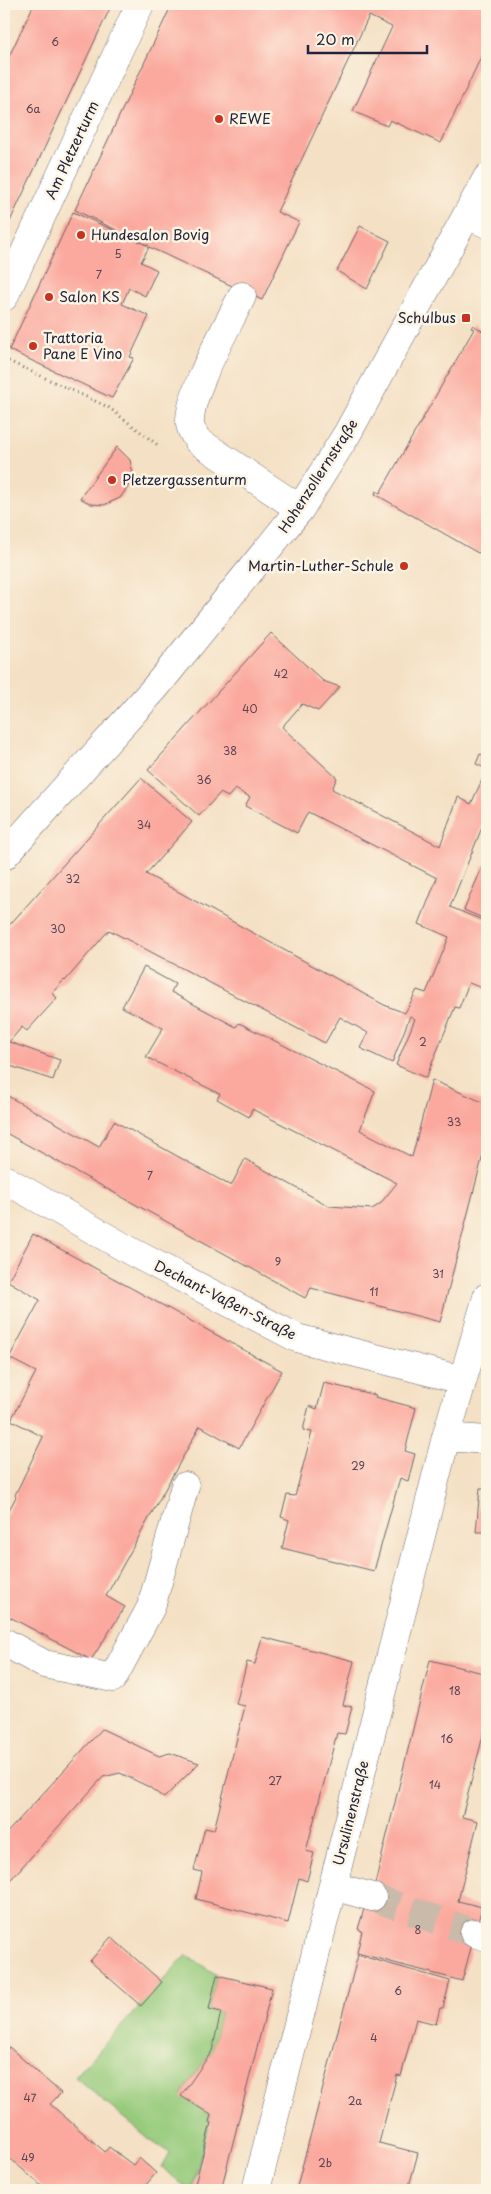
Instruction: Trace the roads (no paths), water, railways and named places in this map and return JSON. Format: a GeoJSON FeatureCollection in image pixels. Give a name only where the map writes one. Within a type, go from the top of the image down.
{"type":"FeatureCollection","features":[{"type":"Feature","properties":{"kind":"street","name":"Am Pletzerturm"},"geometry":{"type":"LineString","coordinates":[[4,297],[140,4]]}},
{"type":"Feature","properties":{"kind":"street","name":"Hohenzollernstraße"},"geometry":{"type":"LineString","coordinates":[[4,856],[155,688],[300,508],[478,219],[487,178]]}},
{"type":"Feature","properties":{"kind":"street"},"geometry":{"type":"LineString","coordinates":[[242,296],[197,392],[191,411],[190,426],[198,441],[300,508]]}},
{"type":"Feature","properties":{"kind":"street","name":"Dechant-Vaßen-Straße"},"geometry":{"type":"LineString","coordinates":[[4,1179],[134,1253],[297,1338],[462,1380]]}},
{"type":"Feature","properties":{"kind":"street","name":"Ursulinenstraße"},"geometry":{"type":"LineString","coordinates":[[256,2190],[446,1437],[487,1297]]}},
{"type":"Feature","properties":{"kind":"street"},"geometry":{"type":"LineString","coordinates":[[446,1437],[487,1440]]}},
{"type":"Feature","properties":{"kind":"street"},"geometry":{"type":"LineString","coordinates":[[4,1642],[44,1664],[114,1678],[151,1607],[185,1486]]}},
{"type":"Feature","properties":{"kind":"street"},"geometry":{"type":"LineString","coordinates":[[333,1886],[372,1897]]}},
{"type":"Feature","properties":{"kind":"tunnel"},"geometry":{"type":"LineString","coordinates":[[372,1897],[474,1933]]}},
{"type":"Feature","properties":{"kind":"place","name":"REWE"},"geometry":{"type":"Point","coordinates":[219,119]}},
{"type":"Feature","properties":{"kind":"place","name":"Hundesalon Bovig"},"geometry":{"type":"Point","coordinates":[81,235]}},
{"type":"Feature","properties":{"kind":"place","name":"Salon KS"},"geometry":{"type":"Point","coordinates":[49,297]}},
{"type":"Feature","properties":{"kind":"place","name":"Schulbus"},"geometry":{"type":"Point","coordinates":[466,318]}},
{"type":"Feature","properties":{"kind":"place","name":"Trattoria Pane E Vino"},"geometry":{"type":"Point","coordinates":[33,346]}},
{"type":"Feature","properties":{"kind":"place","name":"Pletzergassenturm"},"geometry":{"type":"Point","coordinates":[112,480]}},
{"type":"Feature","properties":{"kind":"place","name":"Martin-Luther-Schule"},"geometry":{"type":"Point","coordinates":[404,566]}}]}
